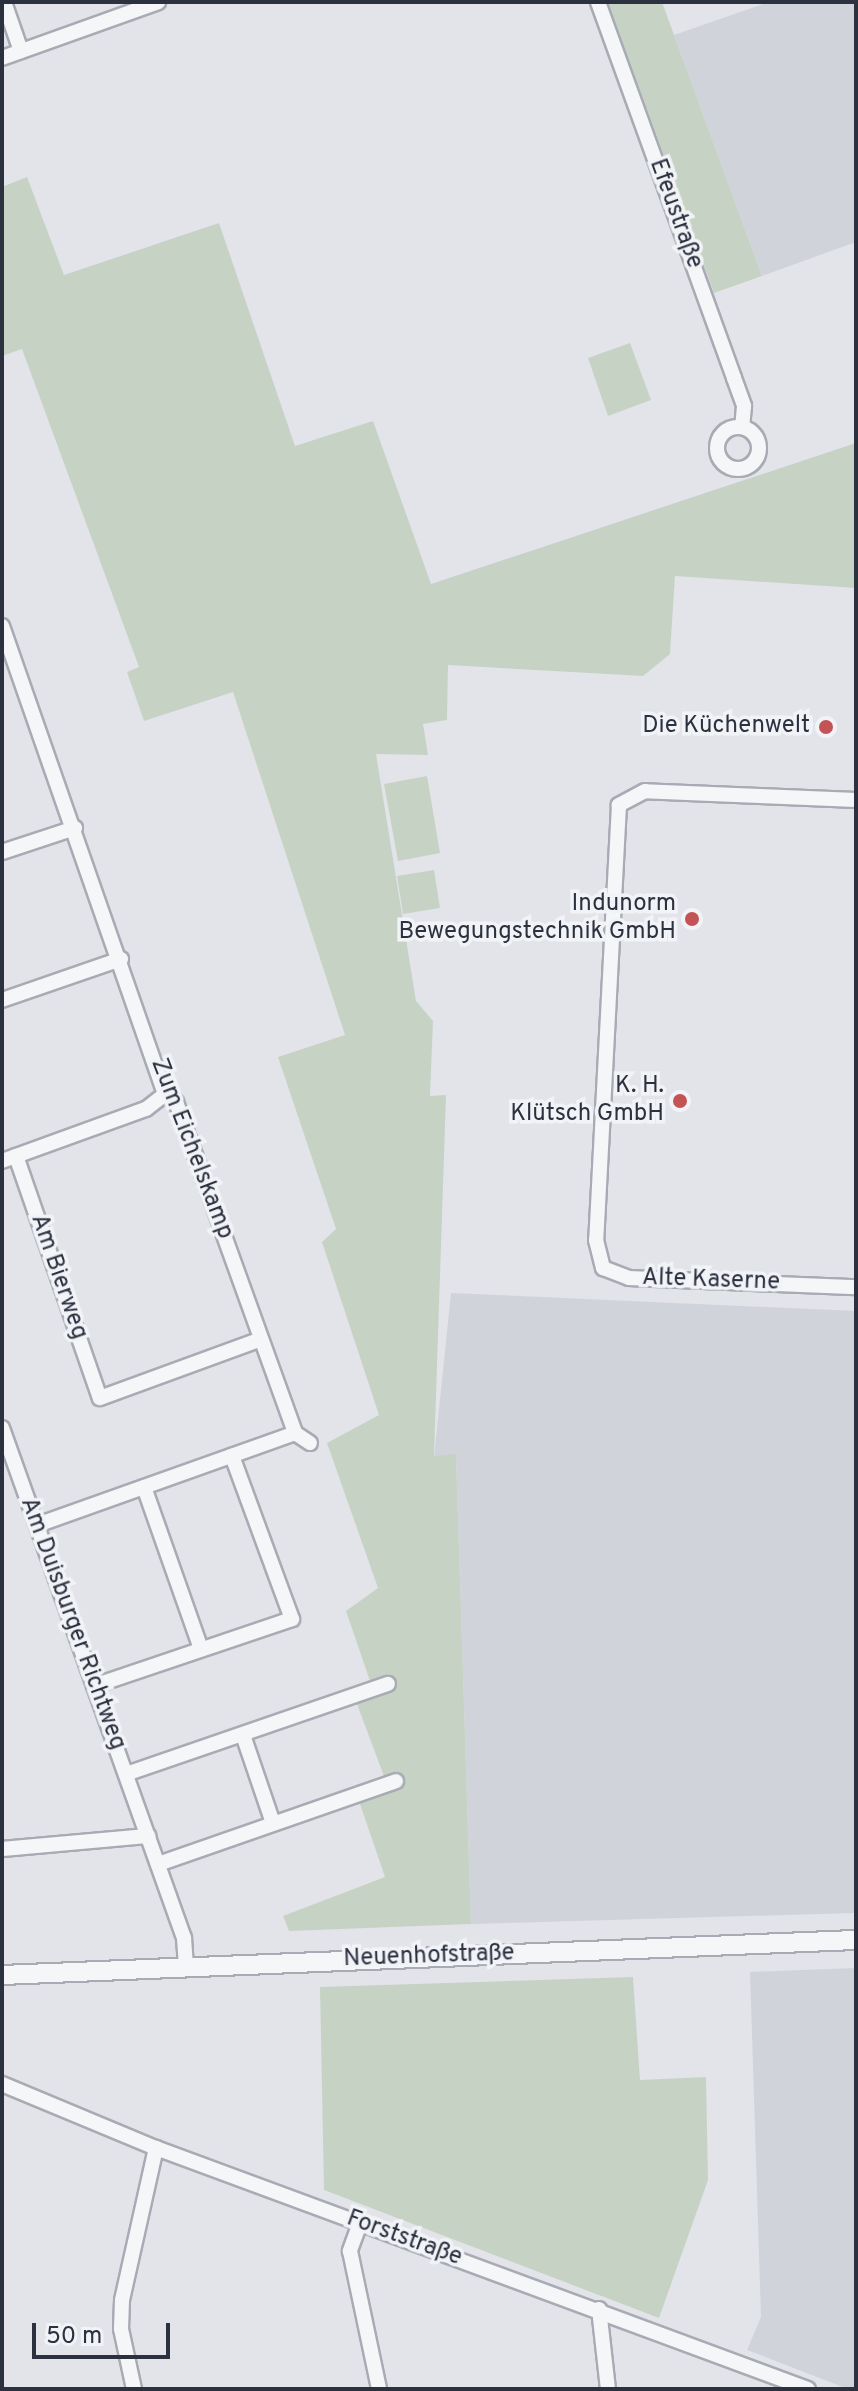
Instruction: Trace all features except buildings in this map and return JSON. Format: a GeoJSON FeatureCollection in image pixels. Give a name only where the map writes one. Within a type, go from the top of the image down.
{"type":"FeatureCollection","features":[{"type":"Feature","properties":{"kind":"street"},"geometry":{"type":"LineString","coordinates":[[4,2],[21,51]]}},
{"type":"Feature","properties":{"kind":"street"},"geometry":{"type":"LineString","coordinates":[[2,58],[158,2]]}},
{"type":"Feature","properties":{"kind":"street","name":"Efeustraße"},"geometry":{"type":"LineString","coordinates":[[598,2],[739,392],[742,427]]}},
{"type":"Feature","properties":{"kind":"street","name":"Zum Eichelskamp"},"geometry":{"type":"LineString","coordinates":[[2,626],[121,959],[165,1094],[176,1102],[295,1433]]}},
{"type":"Feature","properties":{"kind":"street","name":"Alte Kaserne"},"geometry":{"type":"LineString","coordinates":[[856,800],[645,791],[619,805],[596,1240],[603,1268],[629,1278],[856,1287]]}},
{"type":"Feature","properties":{"kind":"street"},"geometry":{"type":"LineString","coordinates":[[2,852],[75,828]]}},
{"type":"Feature","properties":{"kind":"street"},"geometry":{"type":"LineString","coordinates":[[2,1000],[121,959]]}},
{"type":"Feature","properties":{"kind":"street","name":"Am Bierweg"},"geometry":{"type":"LineString","coordinates":[[165,1094],[155,1106],[9,1158],[100,1398],[261,1339]]}},
{"type":"Feature","properties":{"kind":"street","name":"Am Duisburger Richtweg"},"geometry":{"type":"LineString","coordinates":[[2,1428],[184,1938],[186,1965]]}},
{"type":"Feature","properties":{"kind":"street"},"geometry":{"type":"LineString","coordinates":[[37,1525],[295,1433],[310,1443]]}},
{"type":"Feature","properties":{"kind":"street"},"geometry":{"type":"LineString","coordinates":[[94,1686],[292,1619],[232,1456]]}},
{"type":"Feature","properties":{"kind":"street"},"geometry":{"type":"LineString","coordinates":[[144,1487],[201,1649]]}},
{"type":"Feature","properties":{"kind":"street","name":"Am Duisburger Richtweg"},"geometry":{"type":"LineString","coordinates":[[126,1774],[388,1684]]}},
{"type":"Feature","properties":{"kind":"street"},"geometry":{"type":"LineString","coordinates":[[243,1735],[273,1823]]}},
{"type":"Feature","properties":{"kind":"street"},"geometry":{"type":"LineString","coordinates":[[158,1864],[396,1781]]}},
{"type":"Feature","properties":{"kind":"street"},"geometry":{"type":"LineString","coordinates":[[2,1849],[148,1836]]}},
{"type":"Feature","properties":{"kind":"street","name":"Neuenhofstraße"},"geometry":{"type":"LineString","coordinates":[[2,1975],[186,1965],[856,1940]]}},
{"type":"Feature","properties":{"kind":"street","name":"Forststraße"},"geometry":{"type":"LineString","coordinates":[[2,2084],[156,2148],[599,2309],[808,2389]]}},
{"type":"Feature","properties":{"kind":"street"},"geometry":{"type":"LineString","coordinates":[[134,2389],[121,2329],[122,2300],[156,2148]]}},
{"type":"Feature","properties":{"kind":"street"},"geometry":{"type":"LineString","coordinates":[[360,2223],[350,2251],[379,2389]]}},
{"type":"Feature","properties":{"kind":"street"},"geometry":{"type":"LineString","coordinates":[[599,2309],[608,2389]]}},
{"type":"Feature","properties":{"kind":"shaded area"},"geometry":{"type":"Polygon","coordinates":[[[769,2],[856,2],[856,242],[762,276],[674,35],[769,2]]]}},
{"type":"Feature","properties":{"kind":"shaded area"},"geometry":{"type":"Polygon","coordinates":[[[451,1293],[856,1311],[854,1913],[471,1924],[456,1455],[434,1457],[451,1293]]]}},
{"type":"Feature","properties":{"kind":"shaded area"},"geometry":{"type":"Polygon","coordinates":[[[856,1968],[856,2389],[848,2389],[747,2350],[761,2317],[750,1972],[856,1968]]]}},
{"type":"Feature","properties":{"kind":"green space"},"geometry":{"type":"Polygon","coordinates":[[[608,2],[662,2],[762,276],[714,293],[608,2]]]}},
{"type":"Feature","properties":{"kind":"green space"},"geometry":{"type":"Polygon","coordinates":[[[27,177],[64,275],[219,223],[295,446],[373,421],[431,584],[856,443],[856,588],[675,576],[670,654],[643,676],[448,665],[447,720],[423,724],[428,755],[376,754],[416,1001],[433,1021],[430,1096],[446,1095],[434,1456],[456,1454],[471,1924],[289,1931],[283,1916],[385,1877],[360,1804],[385,1779],[357,1704],[370,1681],[346,1611],[378,1588],[327,1443],[379,1415],[322,1242],[336,1229],[278,1057],[345,1035],[233,692],[144,721],[127,672],[139,667],[22,349],[2,356],[2,187],[27,177]]]}},
{"type":"Feature","properties":{"kind":"green space"},"geometry":{"type":"Polygon","coordinates":[[[630,343],[651,400],[608,416],[588,358],[630,343]]]}},
{"type":"Feature","properties":{"kind":"green space"},"geometry":{"type":"Polygon","coordinates":[[[427,776],[440,853],[398,861],[384,784],[427,776]]]}},
{"type":"Feature","properties":{"kind":"green space"},"geometry":{"type":"Polygon","coordinates":[[[434,870],[440,908],[403,914],[397,876],[434,870]]]}},
{"type":"Feature","properties":{"kind":"green space"},"geometry":{"type":"Polygon","coordinates":[[[633,1977],[640,2080],[706,2077],[708,2180],[659,2318],[324,2190],[320,1987],[633,1977]]]}},
{"type":"Feature","properties":{"kind":"place","name":"Die Küchenwelt"},"geometry":{"type":"Point","coordinates":[826,727]}},
{"type":"Feature","properties":{"kind":"place","name":"Indunorm Bewegungstechnik GmbH"},"geometry":{"type":"Point","coordinates":[692,919]}},
{"type":"Feature","properties":{"kind":"place","name":"K. H. Klütsch GmbH"},"geometry":{"type":"Point","coordinates":[680,1101]}}]}
